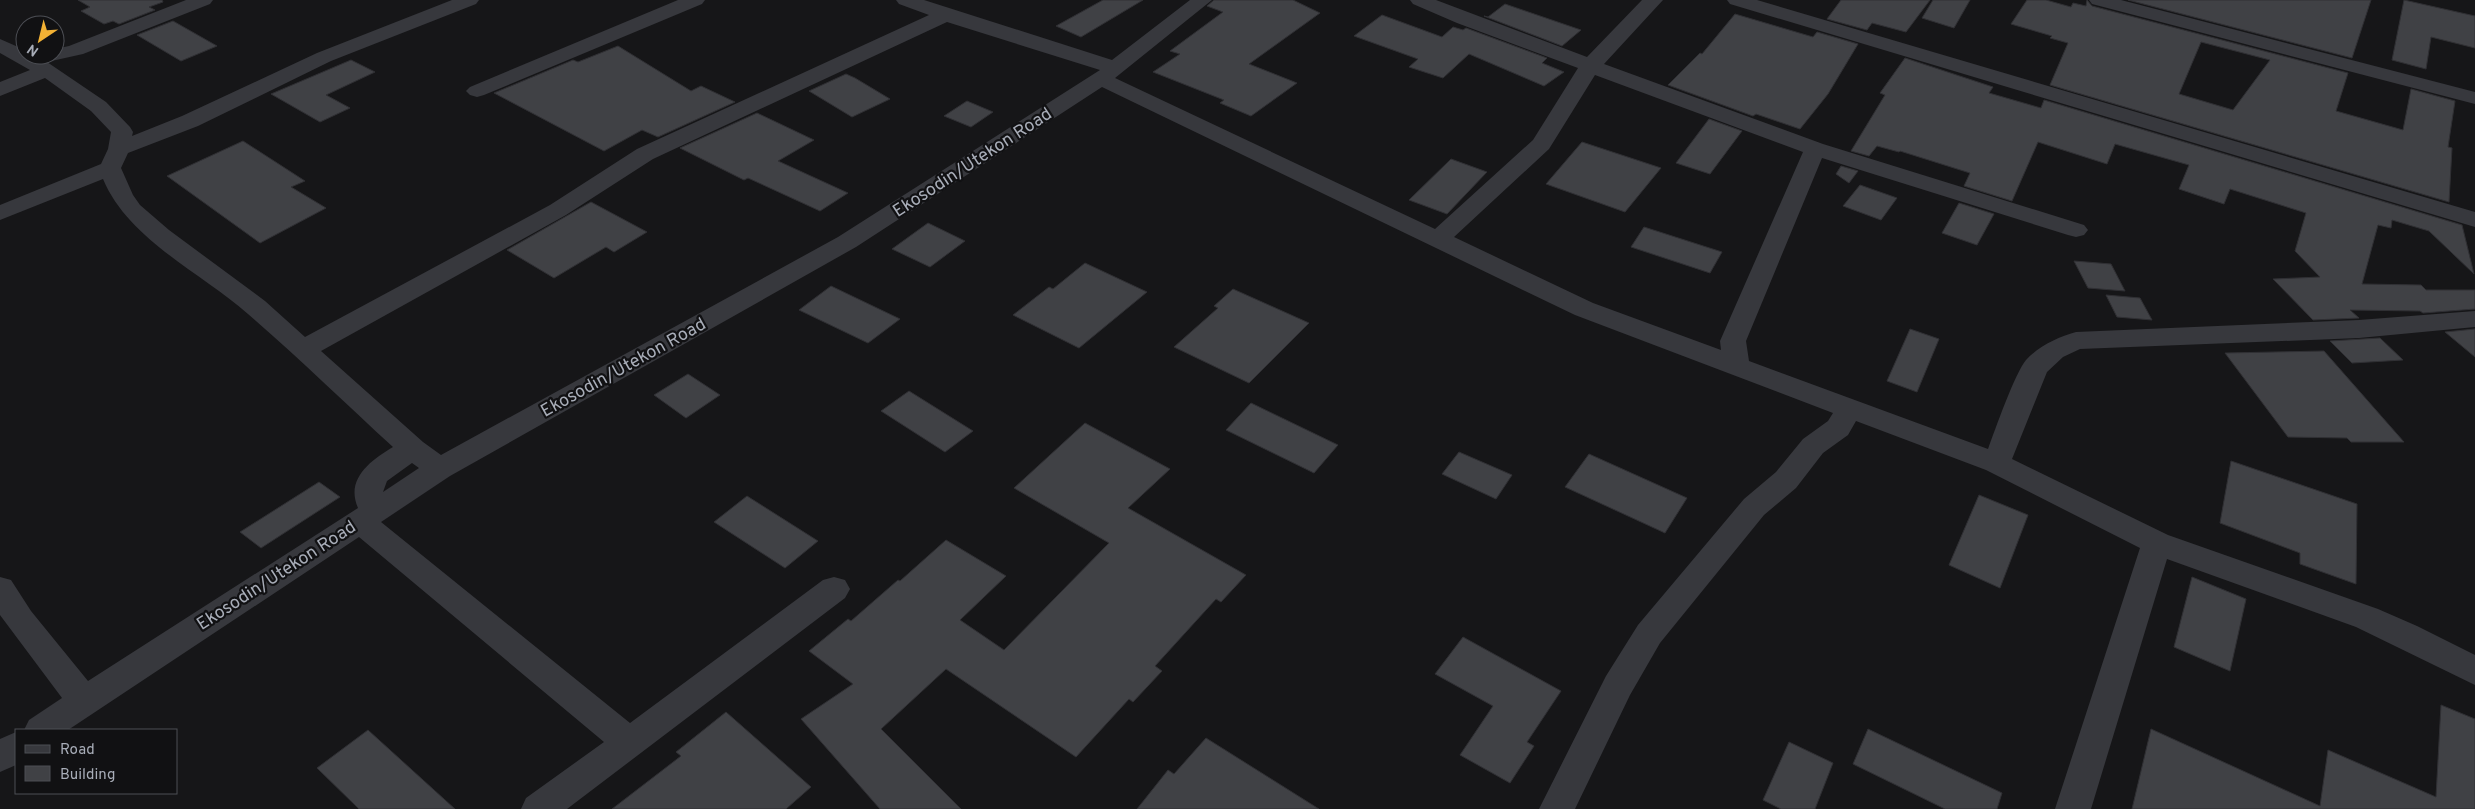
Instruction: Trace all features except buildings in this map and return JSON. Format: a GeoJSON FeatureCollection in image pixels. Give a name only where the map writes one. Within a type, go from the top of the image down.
{"type":"FeatureCollection","features":[{"type":"Feature","properties":{"kind":"street"},"geometry":{"type":"LineString","coordinates":[[0,90],[76,50],[203,0]]}},
{"type":"Feature","properties":{"kind":"street"},"geometry":{"type":"LineString","coordinates":[[0,213],[324,58],[469,0]]}},
{"type":"Feature","properties":{"kind":"street"},"geometry":{"type":"LineString","coordinates":[[477,91],[695,0]]}},
{"type":"Feature","properties":{"kind":"street"},"geometry":{"type":"LineString","coordinates":[[906,0],[1108,73],[1437,240],[1584,309],[1996,463],[2158,543],[2367,618],[2406,635],[2475,671]]}},
{"type":"Feature","properties":{"kind":"street","name":"Ekosodin/Utekon Road"},"geometry":{"type":"LineString","coordinates":[[42,729],[440,469],[847,242],[1108,73],[1202,0]]}},
{"type":"Feature","properties":{"kind":"street"},"geometry":{"type":"LineString","coordinates":[[1420,0],[1464,19],[1815,149],[2076,230]]}},
{"type":"Feature","properties":{"kind":"street"},"geometry":{"type":"LineString","coordinates":[[1437,240],[1541,144],[1590,66],[1653,0]]}},
{"type":"Feature","properties":{"kind":"street"},"geometry":{"type":"LineString","coordinates":[[1737,0],[2475,220]]}},
{"type":"Feature","properties":{"kind":"street"},"geometry":{"type":"LineString","coordinates":[[2099,0],[2475,98]]}},
{"type":"Feature","properties":{"kind":"street"},"geometry":{"type":"LineString","coordinates":[[303,349],[558,210],[645,154],[946,15]]}},
{"type":"Feature","properties":{"kind":"street"},"geometry":{"type":"LineString","coordinates":[[0,45],[93,101],[116,123],[122,132],[115,158],[122,196],[132,210],[161,235],[256,307],[413,449],[440,469]]}},
{"type":"Feature","properties":{"kind":"street"},"geometry":{"type":"LineString","coordinates":[[40,68],[56,55],[76,50]]}},
{"type":"Feature","properties":{"kind":"street"},"geometry":{"type":"LineString","coordinates":[[1736,366],[1733,342],[1815,149]]}},
{"type":"Feature","properties":{"kind":"street"},"geometry":{"type":"LineString","coordinates":[[1996,463],[2035,367],[2054,351],[2076,341],[2360,329],[2475,319]]}},
{"type":"Feature","properties":{"kind":"street"},"geometry":{"type":"LineString","coordinates":[[1557,809],[1618,686],[1649,634],[1754,507],[1786,480],[1813,446],[1838,428],[1850,408]]}},
{"type":"Feature","properties":{"kind":"street"},"geometry":{"type":"LineString","coordinates":[[413,449],[387,466],[371,481],[367,494],[366,516],[630,743]]}},
{"type":"Feature","properties":{"kind":"street"},"geometry":{"type":"LineString","coordinates":[[2073,809],[2158,543]]}},
{"type":"Feature","properties":{"kind":"street"},"geometry":{"type":"LineString","coordinates":[[0,589],[20,620],[84,701]]}},
{"type":"Feature","properties":{"kind":"street"},"geometry":{"type":"LineString","coordinates":[[539,809],[834,589]]}},
{"type":"Feature","properties":{"kind":"street"},"geometry":{"type":"LineString","coordinates":[[0,757],[15,748]]}}]}
